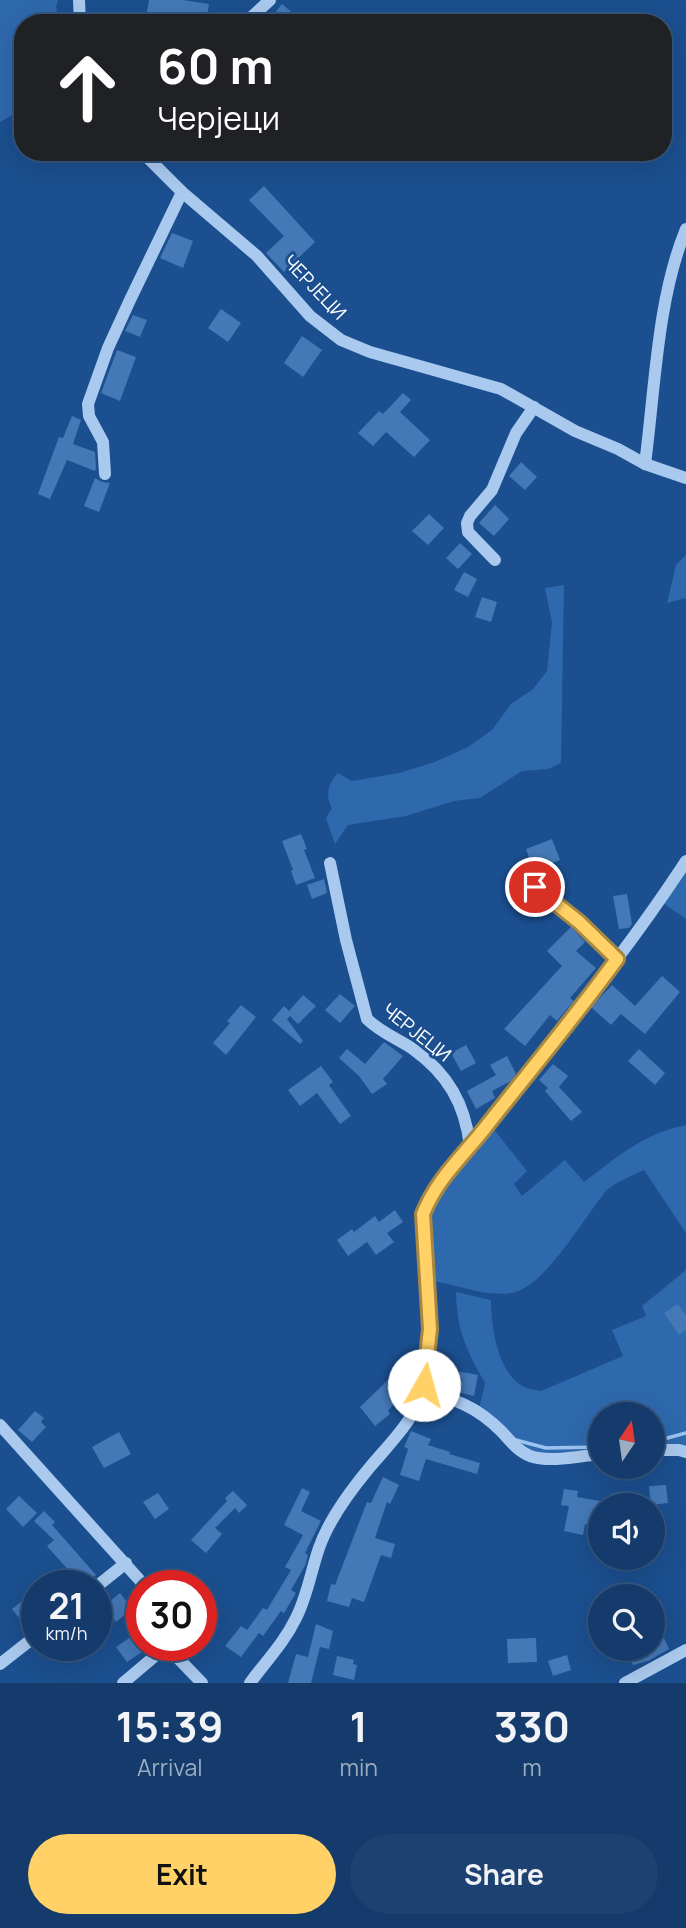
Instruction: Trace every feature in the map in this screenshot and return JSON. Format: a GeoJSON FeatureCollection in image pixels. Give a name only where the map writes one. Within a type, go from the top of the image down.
{"type":"FeatureCollection","features":[{"type":"Feature","properties":{"kind":"street"},"geometry":{"type":"LineString","coordinates":[[255,14],[270,0]]}},
{"type":"Feature","properties":{"kind":"street","name":"ЧЕРЈЕЦИ"},"geometry":{"type":"LineString","coordinates":[[151,161],[182,192],[252,251],[310,316],[341,340],[370,352],[501,389],[575,431],[645,464],[686,478]]}},
{"type":"Feature","properties":{"kind":"street"},"geometry":{"type":"LineString","coordinates":[[105,474],[103,442],[89,416],[88,404],[124,312],[182,192]]}},
{"type":"Feature","properties":{"kind":"street"},"geometry":{"type":"LineString","coordinates":[[645,464],[664,307],[677,252],[686,229]]}},
{"type":"Feature","properties":{"kind":"street"},"geometry":{"type":"LineString","coordinates":[[495,560],[468,532],[467,523],[492,490],[516,433],[534,407]]}},
{"type":"Feature","properties":{"kind":"street"},"geometry":{"type":"LineString","coordinates":[[250,1683],[270,1661],[297,1617],[320,1546],[331,1522],[370,1467],[394,1441],[420,1396],[424,1385],[430,1329],[423,1214],[439,1181],[470,1146],[617,959],[686,861]]}},
{"type":"Feature","properties":{"kind":"street","name":"ЧЕРЈЕЦИ"},"geometry":{"type":"LineString","coordinates":[[330,863],[345,940],[367,1019],[413,1049],[447,1081],[462,1107],[470,1146]]}},
{"type":"Feature","properties":{"kind":"street"},"geometry":{"type":"LineString","coordinates":[[535,887],[579,922],[617,959]]}},
{"type":"Feature","properties":{"kind":"street"},"geometry":{"type":"LineString","coordinates":[[420,1396],[436,1395],[448,1398],[479,1412],[521,1451],[533,1457],[588,1455]]}},
{"type":"Feature","properties":{"kind":"street"},"geometry":{"type":"LineString","coordinates":[[0,1425],[132,1570]]}},
{"type":"Feature","properties":{"kind":"street"},"geometry":{"type":"LineString","coordinates":[[665,1451],[686,1452]]}},
{"type":"Feature","properties":{"kind":"street"},"geometry":{"type":"LineString","coordinates":[[112,1574],[126,1563]]}},
{"type":"Feature","properties":{"kind":"street"},"geometry":{"type":"LineString","coordinates":[[0,1664],[21,1648]]}},
{"type":"Feature","properties":{"kind":"street"},"geometry":{"type":"LineString","coordinates":[[625,1683],[686,1650]]}},
{"type":"Feature","properties":{"kind":"street"},"geometry":{"type":"LineString","coordinates":[[123,1683],[150,1661]]}},
{"type":"Feature","properties":{"kind":"street"},"geometry":{"type":"LineString","coordinates":[[180,1661],[202,1683]]}},
{"type":"Feature","properties":{"kind":"shaded area"},"geometry":{"type":"Polygon","coordinates":[[[0,0],[58,0],[58,14],[14,14],[14,114],[0,122],[0,0]]]}},
{"type":"Feature","properties":{"kind":"shaded area"},"geometry":{"type":"Polygon","coordinates":[[[686,555],[686,598],[667,603],[676,565],[686,555]]]}},
{"type":"Feature","properties":{"kind":"shaded area"},"geometry":{"type":"Polygon","coordinates":[[[564,585],[561,763],[548,769],[522,771],[480,798],[454,801],[406,816],[348,825],[335,844],[326,818],[332,808],[329,790],[338,773],[352,781],[399,773],[435,762],[468,747],[492,730],[511,704],[533,689],[547,671],[552,622],[545,588],[564,585]]]}},
{"type":"Feature","properties":{"kind":"shaded area"},"geometry":{"type":"Polygon","coordinates":[[[686,869],[686,919],[663,903],[686,869]]]}},
{"type":"Feature","properties":{"kind":"shaded area"},"geometry":{"type":"Polygon","coordinates":[[[686,1125],[686,1233],[644,1170],[606,1191],[550,1266],[524,1288],[501,1294],[430,1281],[429,1233],[433,1205],[451,1174],[492,1127],[527,1171],[514,1184],[522,1196],[565,1160],[584,1182],[644,1140],[686,1125]]]}},
{"type":"Feature","properties":{"kind":"shaded area"},"geometry":{"type":"Polygon","coordinates":[[[686,1270],[686,1450],[665,1453],[665,1402],[588,1402],[588,1459],[545,1463],[478,1413],[485,1383],[464,1339],[458,1318],[456,1292],[491,1300],[494,1334],[505,1367],[519,1384],[541,1391],[623,1356],[612,1330],[646,1316],[642,1306],[686,1270]]]}},
{"type":"Feature","properties":{"kind":"building"},"geometry":{"type":"Polygon","coordinates":[[[149,0],[183,0],[209,4],[207,14],[147,14],[149,0]]]}},
{"type":"Feature","properties":{"kind":"building"},"geometry":{"type":"Polygon","coordinates":[[[282,4],[294,14],[274,14],[282,4]]]}},
{"type":"Feature","properties":{"kind":"building"},"geometry":{"type":"Polygon","coordinates":[[[264,186],[315,242],[284,272],[266,253],[284,236],[249,200],[264,186]]]}},
{"type":"Feature","properties":{"kind":"building"},"geometry":{"type":"Polygon","coordinates":[[[172,233],[193,241],[183,268],[160,258],[172,233]]]}},
{"type":"Feature","properties":{"kind":"building"},"geometry":{"type":"Polygon","coordinates":[[[221,309],[241,323],[228,342],[208,328],[221,309]]]}},
{"type":"Feature","properties":{"kind":"building"},"geometry":{"type":"Polygon","coordinates":[[[133,315],[147,320],[140,337],[125,331],[133,315]]]}},
{"type":"Feature","properties":{"kind":"building"},"geometry":{"type":"Polygon","coordinates":[[[302,336],[322,350],[303,377],[284,363],[302,336]]]}},
{"type":"Feature","properties":{"kind":"building"},"geometry":{"type":"Polygon","coordinates":[[[117,350],[136,357],[120,401],[101,393],[117,350]]]}},
{"type":"Feature","properties":{"kind":"building"},"geometry":{"type":"Polygon","coordinates":[[[403,393],[411,400],[400,412],[430,440],[414,457],[386,432],[373,446],[358,433],[379,411],[383,414],[403,393]]]}},
{"type":"Feature","properties":{"kind":"building"},"geometry":{"type":"Polygon","coordinates":[[[72,416],[81,420],[73,444],[95,452],[96,468],[95,471],[67,460],[50,499],[38,494],[59,437],[63,438],[72,416]]]}},
{"type":"Feature","properties":{"kind":"building"},"geometry":{"type":"Polygon","coordinates":[[[521,462],[537,477],[525,490],[509,476],[521,462]]]}},
{"type":"Feature","properties":{"kind":"building"},"geometry":{"type":"Polygon","coordinates":[[[95,478],[110,483],[99,512],[84,506],[95,478]]]}},
{"type":"Feature","properties":{"kind":"building"},"geometry":{"type":"Polygon","coordinates":[[[495,505],[509,519],[494,536],[479,523],[495,505]]]}},
{"type":"Feature","properties":{"kind":"building"},"geometry":{"type":"Polygon","coordinates":[[[429,514],[444,528],[428,545],[412,531],[429,514]]]}},
{"type":"Feature","properties":{"kind":"building"},"geometry":{"type":"Polygon","coordinates":[[[460,543],[472,554],[458,569],[446,558],[460,543]]]}},
{"type":"Feature","properties":{"kind":"building"},"geometry":{"type":"Polygon","coordinates":[[[464,572],[477,579],[468,597],[454,590],[464,572]]]}},
{"type":"Feature","properties":{"kind":"building"},"geometry":{"type":"Polygon","coordinates":[[[482,597],[497,602],[491,622],[475,617],[482,597]]]}},
{"type":"Feature","properties":{"kind":"building"},"geometry":{"type":"Polygon","coordinates":[[[301,834],[315,878],[296,885],[282,841],[301,834]]]}},
{"type":"Feature","properties":{"kind":"building"},"geometry":{"type":"Polygon","coordinates":[[[552,839],[560,860],[534,870],[526,849],[552,839]]]}},
{"type":"Feature","properties":{"kind":"building"},"geometry":{"type":"Polygon","coordinates":[[[324,879],[327,893],[312,899],[307,885],[324,879]]]}},
{"type":"Feature","properties":{"kind":"building"},"geometry":{"type":"Polygon","coordinates":[[[627,894],[632,924],[629,928],[619,929],[613,896],[627,894]]]}},
{"type":"Feature","properties":{"kind":"building"},"geometry":{"type":"Polygon","coordinates":[[[571,927],[585,942],[576,951],[596,968],[570,998],[574,1001],[557,1021],[550,1015],[525,1046],[504,1029],[562,966],[547,951],[571,927]]]}},
{"type":"Feature","properties":{"kind":"building"},"geometry":{"type":"Polygon","coordinates":[[[662,976],[680,992],[645,1034],[621,1014],[611,1025],[591,1007],[612,985],[635,1006],[662,976]]]}},
{"type":"Feature","properties":{"kind":"building"},"geometry":{"type":"Polygon","coordinates":[[[340,994],[355,1006],[340,1023],[325,1010],[340,994]]]}},
{"type":"Feature","properties":{"kind":"building"},"geometry":{"type":"Polygon","coordinates":[[[303,995],[316,1006],[298,1024],[290,1016],[287,1019],[303,1041],[300,1044],[272,1020],[284,1006],[289,1011],[303,995]]]}},
{"type":"Feature","properties":{"kind":"building"},"geometry":{"type":"Polygon","coordinates":[[[241,1005],[256,1017],[226,1055],[213,1043],[241,1005]]]}},
{"type":"Feature","properties":{"kind":"building"},"geometry":{"type":"Polygon","coordinates":[[[384,1042],[403,1056],[383,1079],[387,1084],[372,1094],[359,1076],[339,1058],[347,1049],[365,1064],[384,1042]]]}},
{"type":"Feature","properties":{"kind":"building"},"geometry":{"type":"Polygon","coordinates":[[[466,1045],[476,1063],[461,1071],[451,1053],[466,1045]]]}},
{"type":"Feature","properties":{"kind":"building"},"geometry":{"type":"Polygon","coordinates":[[[639,1049],[665,1073],[655,1085],[628,1061],[639,1049]]]}},
{"type":"Feature","properties":{"kind":"building"},"geometry":{"type":"Polygon","coordinates":[[[507,1056],[516,1074],[511,1081],[492,1091],[495,1098],[476,1109],[467,1091],[496,1075],[490,1065],[507,1056]]]}},
{"type":"Feature","properties":{"kind":"building"},"geometry":{"type":"Polygon","coordinates":[[[553,1064],[568,1076],[559,1087],[582,1112],[571,1121],[545,1091],[548,1088],[539,1080],[553,1064]]]}},
{"type":"Feature","properties":{"kind":"building"},"geometry":{"type":"Polygon","coordinates":[[[321,1066],[333,1082],[329,1085],[351,1116],[340,1124],[317,1093],[300,1106],[288,1090],[321,1066]]]}},
{"type":"Feature","properties":{"kind":"building"},"geometry":{"type":"Polygon","coordinates":[[[395,1210],[403,1222],[387,1233],[394,1242],[376,1255],[367,1242],[348,1256],[337,1240],[352,1229],[354,1232],[375,1216],[379,1222],[395,1210]]]}},
{"type":"Feature","properties":{"kind":"building"},"geometry":{"type":"Polygon","coordinates":[[[678,1304],[686,1315],[686,1330],[679,1335],[664,1313],[678,1304]]]}},
{"type":"Feature","properties":{"kind":"building"},"geometry":{"type":"Polygon","coordinates":[[[457,1371],[478,1375],[474,1396],[453,1391],[457,1371]]]}},
{"type":"Feature","properties":{"kind":"building"},"geometry":{"type":"Polygon","coordinates":[[[390,1378],[405,1391],[388,1411],[390,1414],[375,1426],[360,1407],[390,1378]]]}},
{"type":"Feature","properties":{"kind":"building"},"geometry":{"type":"Polygon","coordinates":[[[35,1411],[44,1418],[41,1422],[46,1427],[32,1442],[18,1430],[35,1411]]]}},
{"type":"Feature","properties":{"kind":"building"},"geometry":{"type":"Polygon","coordinates":[[[411,1431],[431,1439],[428,1445],[480,1463],[477,1474],[426,1459],[419,1481],[400,1475],[408,1449],[404,1447],[411,1431]]]}},
{"type":"Feature","properties":{"kind":"building"},"geometry":{"type":"Polygon","coordinates":[[[119,1432],[131,1454],[104,1468],[92,1447],[119,1432]]]}},
{"type":"Feature","properties":{"kind":"building"},"geometry":{"type":"Polygon","coordinates":[[[383,1477],[399,1485],[390,1504],[387,1502],[375,1538],[395,1544],[391,1558],[381,1555],[364,1602],[352,1598],[349,1607],[327,1601],[331,1584],[335,1585],[367,1502],[371,1503],[383,1477]]]}},
{"type":"Feature","properties":{"kind":"building"},"geometry":{"type":"Polygon","coordinates":[[[666,1485],[668,1503],[665,1503],[665,1493],[650,1493],[649,1486],[666,1485]]]}},
{"type":"Feature","properties":{"kind":"building"},"geometry":{"type":"Polygon","coordinates":[[[302,1488],[310,1492],[301,1511],[321,1521],[305,1553],[308,1555],[305,1566],[291,1590],[296,1593],[284,1613],[281,1611],[263,1636],[259,1633],[241,1657],[225,1646],[241,1626],[247,1630],[263,1608],[267,1610],[291,1570],[285,1567],[303,1535],[284,1525],[302,1488]]]}},
{"type":"Feature","properties":{"kind":"building"},"geometry":{"type":"Polygon","coordinates":[[[564,1489],[578,1491],[577,1497],[588,1499],[588,1525],[585,1524],[583,1535],[564,1531],[569,1506],[561,1505],[564,1489]]]}},
{"type":"Feature","properties":{"kind":"building"},"geometry":{"type":"Polygon","coordinates":[[[233,1491],[247,1505],[239,1513],[235,1508],[215,1528],[222,1534],[206,1553],[191,1540],[233,1491]]]}},
{"type":"Feature","properties":{"kind":"building"},"geometry":{"type":"Polygon","coordinates":[[[158,1493],[169,1509],[155,1519],[143,1502],[158,1493]]]}},
{"type":"Feature","properties":{"kind":"building"},"geometry":{"type":"Polygon","coordinates":[[[19,1496],[37,1513],[23,1527],[6,1509],[19,1496]]]}},
{"type":"Feature","properties":{"kind":"building"},"geometry":{"type":"Polygon","coordinates":[[[44,1511],[55,1522],[52,1525],[92,1570],[68,1570],[47,1546],[54,1540],[34,1521],[44,1511]]]}},
{"type":"Feature","properties":{"kind":"building"},"geometry":{"type":"Polygon","coordinates":[[[120,1593],[126,1601],[126,1614],[116,1622],[112,1617],[112,1600],[120,1593]]]}},
{"type":"Feature","properties":{"kind":"building"},"geometry":{"type":"Polygon","coordinates":[[[21,1602],[21,1620],[12,1609],[21,1602]]]}},
{"type":"Feature","properties":{"kind":"building"},"geometry":{"type":"Polygon","coordinates":[[[316,1624],[333,1631],[329,1649],[320,1647],[311,1683],[288,1683],[296,1654],[308,1657],[316,1624]]]}},
{"type":"Feature","properties":{"kind":"building"},"geometry":{"type":"Polygon","coordinates":[[[536,1638],[537,1662],[508,1663],[507,1639],[536,1638]]]}},
{"type":"Feature","properties":{"kind":"building"},"geometry":{"type":"Polygon","coordinates":[[[126,1640],[126,1661],[116,1647],[126,1640]]]}},
{"type":"Feature","properties":{"kind":"building"},"geometry":{"type":"Polygon","coordinates":[[[567,1655],[571,1670],[553,1676],[548,1661],[567,1655]]]}},
{"type":"Feature","properties":{"kind":"building"},"geometry":{"type":"Polygon","coordinates":[[[337,1656],[354,1660],[353,1664],[357,1665],[354,1680],[333,1675],[337,1656]]]}},
{"type":"Feature","properties":{"kind":"building"},"geometry":{"type":"Polygon","coordinates":[[[631,1661],[648,1661],[633,1665],[631,1661]]]}},
{"type":"Feature","properties":{"kind":"waterway"},"geometry":{"type":"LineString","coordinates":[[665,1439],[686,1433]]}},
{"type":"Feature","properties":{"kind":"waterway"},"geometry":{"type":"LineString","coordinates":[[516,1440],[546,1448],[588,1447]]}},
{"type":"Feature","properties":{"kind":"route"},"geometry":{"type":"LineString","coordinates":[[424,1385],[430,1329],[423,1214],[430,1196],[439,1181],[481,1133],[617,959],[579,922],[535,887]]}}]}
